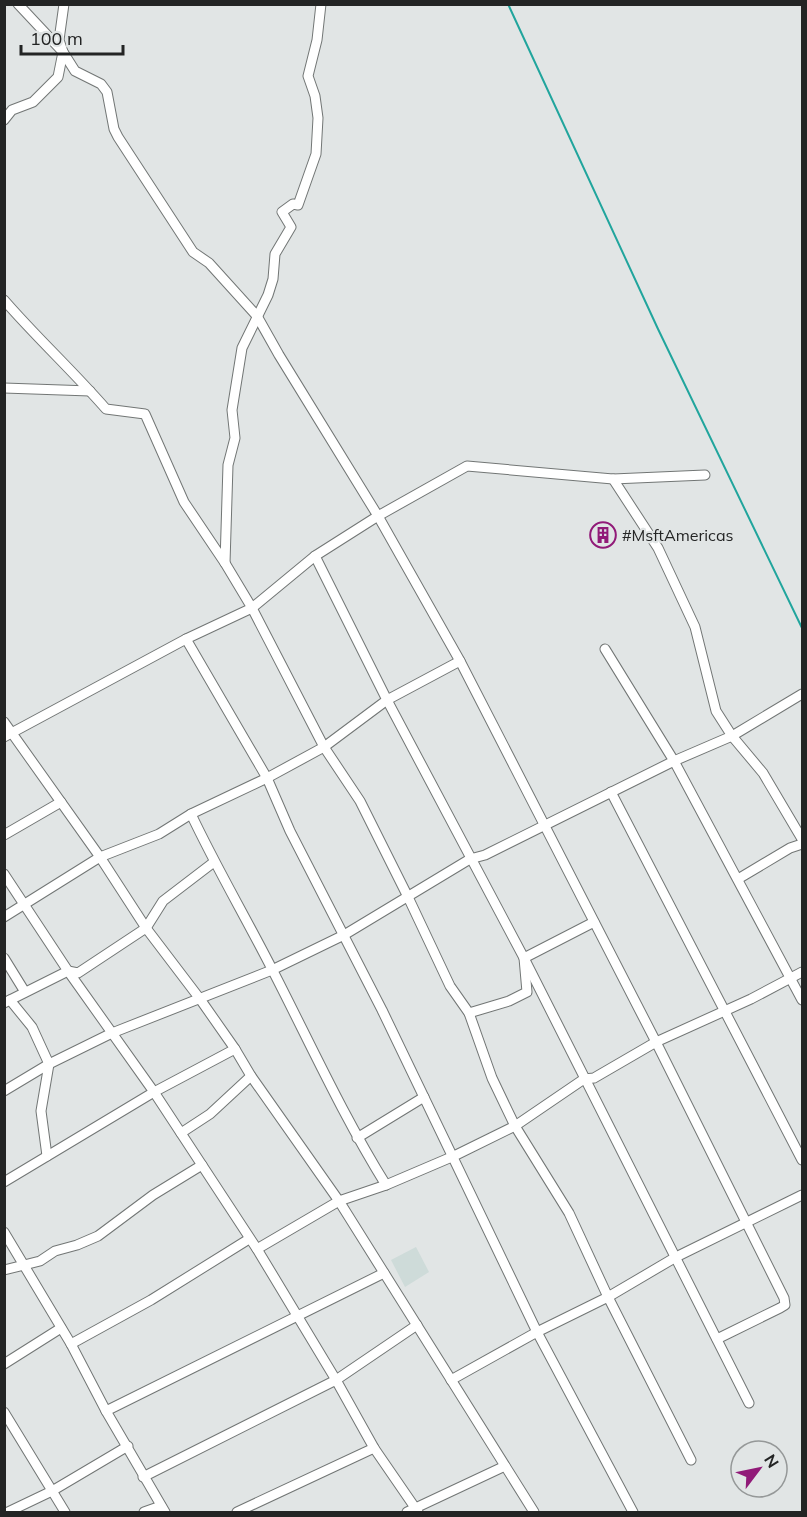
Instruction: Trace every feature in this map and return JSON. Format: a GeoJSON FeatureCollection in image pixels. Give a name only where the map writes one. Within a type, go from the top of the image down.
{"type":"FeatureCollection","features":[{"type":"Feature","properties":{"kind":"street"},"geometry":{"type":"LineString","coordinates":[[18,4],[63,52],[75,71],[101,84],[107,92],[114,129],[118,137],[193,252],[209,263],[257,316],[378,516],[460,661],[657,1042],[784,1298],[785,1305],[717,1339]]}},
{"type":"Feature","properties":{"kind":"street"},"geometry":{"type":"LineString","coordinates":[[4,120],[12,110],[33,102],[58,77],[63,52],[59,40],[64,4]]}},
{"type":"Feature","properties":{"kind":"street"},"geometry":{"type":"LineString","coordinates":[[225,563],[228,465],[235,438],[233,403],[242,348],[265,302],[273,279],[275,254],[291,227],[282,212],[293,204],[298,205],[316,154],[318,118],[315,96],[308,76],[317,40],[321,4]]}},
{"type":"Feature","properties":{"kind":"street"},"geometry":{"type":"LineString","coordinates":[[4,300],[106,409],[145,414],[184,502],[252,608],[324,747],[360,801],[450,986],[469,1012],[492,1078],[515,1126],[569,1213],[608,1297],[691,1460]]}},
{"type":"Feature","properties":{"kind":"street"},"geometry":{"type":"LineString","coordinates":[[4,388],[90,391]]}},
{"type":"Feature","properties":{"kind":"street"},"geometry":{"type":"LineString","coordinates":[[8,735],[186,639],[252,608],[315,556],[378,516],[467,466],[613,479],[705,475]]}},
{"type":"Feature","properties":{"kind":"street"},"geometry":{"type":"LineString","coordinates":[[613,479],[658,548],[691,617],[716,711],[732,736],[763,773],[802,839]]}},
{"type":"Feature","properties":{"kind":"street"},"geometry":{"type":"LineString","coordinates":[[315,556],[387,700],[524,958],[749,1403]]}},
{"type":"Feature","properties":{"kind":"street"},"geometry":{"type":"LineString","coordinates":[[186,639],[267,778],[290,831],[344,934],[454,1156],[537,1332],[633,1512]]}},
{"type":"Feature","properties":{"kind":"street"},"geometry":{"type":"LineString","coordinates":[[605,649],[674,761],[802,1000]]}},
{"type":"Feature","properties":{"kind":"street"},"geometry":{"type":"LineString","coordinates":[[4,917],[100,857],[159,834],[191,814],[267,778],[324,747],[387,700],[460,661]]}},
{"type":"Feature","properties":{"kind":"street"},"geometry":{"type":"LineString","coordinates":[[4,1091],[49,1064],[111,1033],[272,970],[344,934],[470,859],[485,855],[674,761],[732,736],[802,694]]}},
{"type":"Feature","properties":{"kind":"street"},"geometry":{"type":"LineString","coordinates":[[4,722],[8,735],[61,802],[146,928],[200,999],[339,1201],[534,1512]]}},
{"type":"Feature","properties":{"kind":"street"},"geometry":{"type":"LineString","coordinates":[[611,792],[802,1160]]}},
{"type":"Feature","properties":{"kind":"street"},"geometry":{"type":"LineString","coordinates":[[4,835],[61,802]]}},
{"type":"Feature","properties":{"kind":"street"},"geometry":{"type":"LineString","coordinates":[[191,814],[213,862],[272,970],[357,1138],[386,1185]]}},
{"type":"Feature","properties":{"kind":"street"},"geometry":{"type":"LineString","coordinates":[[738,879],[802,844]]}},
{"type":"Feature","properties":{"kind":"street"},"geometry":{"type":"LineString","coordinates":[[47,1156],[41,1111],[49,1064],[33,1027],[7,1002],[68,970],[78,973],[146,928],[163,901],[213,862]]}},
{"type":"Feature","properties":{"kind":"street"},"geometry":{"type":"LineString","coordinates":[[4,874],[111,1033],[154,1092],[257,1250],[413,1511],[505,1466]]}},
{"type":"Feature","properties":{"kind":"street"},"geometry":{"type":"LineString","coordinates":[[524,958],[594,922]]}},
{"type":"Feature","properties":{"kind":"street"},"geometry":{"type":"LineString","coordinates":[[4,958],[25,992]]}},
{"type":"Feature","properties":{"kind":"street"},"geometry":{"type":"LineString","coordinates":[[469,1012],[509,1001],[527,993],[524,958]]}},
{"type":"Feature","properties":{"kind":"street"},"geometry":{"type":"LineString","coordinates":[[257,1250],[339,1201],[386,1185],[454,1156],[515,1126],[584,1079],[594,1078],[657,1042],[752,999],[802,972]]}},
{"type":"Feature","properties":{"kind":"street"},"geometry":{"type":"LineString","coordinates":[[4,1182],[154,1092],[235,1049]]}},
{"type":"Feature","properties":{"kind":"street"},"geometry":{"type":"LineString","coordinates":[[181,1133],[210,1114],[251,1076]]}},
{"type":"Feature","properties":{"kind":"street"},"geometry":{"type":"LineString","coordinates":[[357,1138],[424,1097]]}},
{"type":"Feature","properties":{"kind":"street"},"geometry":{"type":"LineString","coordinates":[[4,1270],[39,1261],[55,1251],[78,1245],[98,1236],[153,1195],[202,1165]]}},
{"type":"Feature","properties":{"kind":"street"},"geometry":{"type":"LineString","coordinates":[[451,1380],[537,1332],[608,1297],[676,1257],[802,1195]]}},
{"type":"Feature","properties":{"kind":"street"},"geometry":{"type":"LineString","coordinates":[[4,1232],[71,1344],[106,1411],[163,1509],[144,1512]]}},
{"type":"Feature","properties":{"kind":"street"},"geometry":{"type":"LineString","coordinates":[[71,1344],[151,1300],[249,1239]]}},
{"type":"Feature","properties":{"kind":"street"},"geometry":{"type":"LineString","coordinates":[[106,1411],[384,1273]]}},
{"type":"Feature","properties":{"kind":"street"},"geometry":{"type":"LineString","coordinates":[[143,1477],[336,1380],[417,1325]]}},
{"type":"Feature","properties":{"kind":"street"},"geometry":{"type":"LineString","coordinates":[[4,1364],[61,1328]]}},
{"type":"Feature","properties":{"kind":"street"},"geometry":{"type":"LineString","coordinates":[[4,1412],[65,1512]]}},
{"type":"Feature","properties":{"kind":"street"},"geometry":{"type":"LineString","coordinates":[[8,1512],[52,1491],[128,1446]]}},
{"type":"Feature","properties":{"kind":"street"},"geometry":{"type":"LineString","coordinates":[[237,1512],[374,1449]]}},
{"type":"Feature","properties":{"kind":"shaded area"},"geometry":{"type":"Polygon","coordinates":[[[416,1247],[429,1272],[405,1287],[391,1260],[416,1247]]]}},
{"type":"Feature","properties":{"kind":"waterway"},"geometry":{"type":"LineString","coordinates":[[508,4],[658,329],[802,628]]}},
{"type":"Feature","properties":{"kind":"place","name":"#MsftAmericas"},"geometry":{"type":"Point","coordinates":[603,535]}}]}
